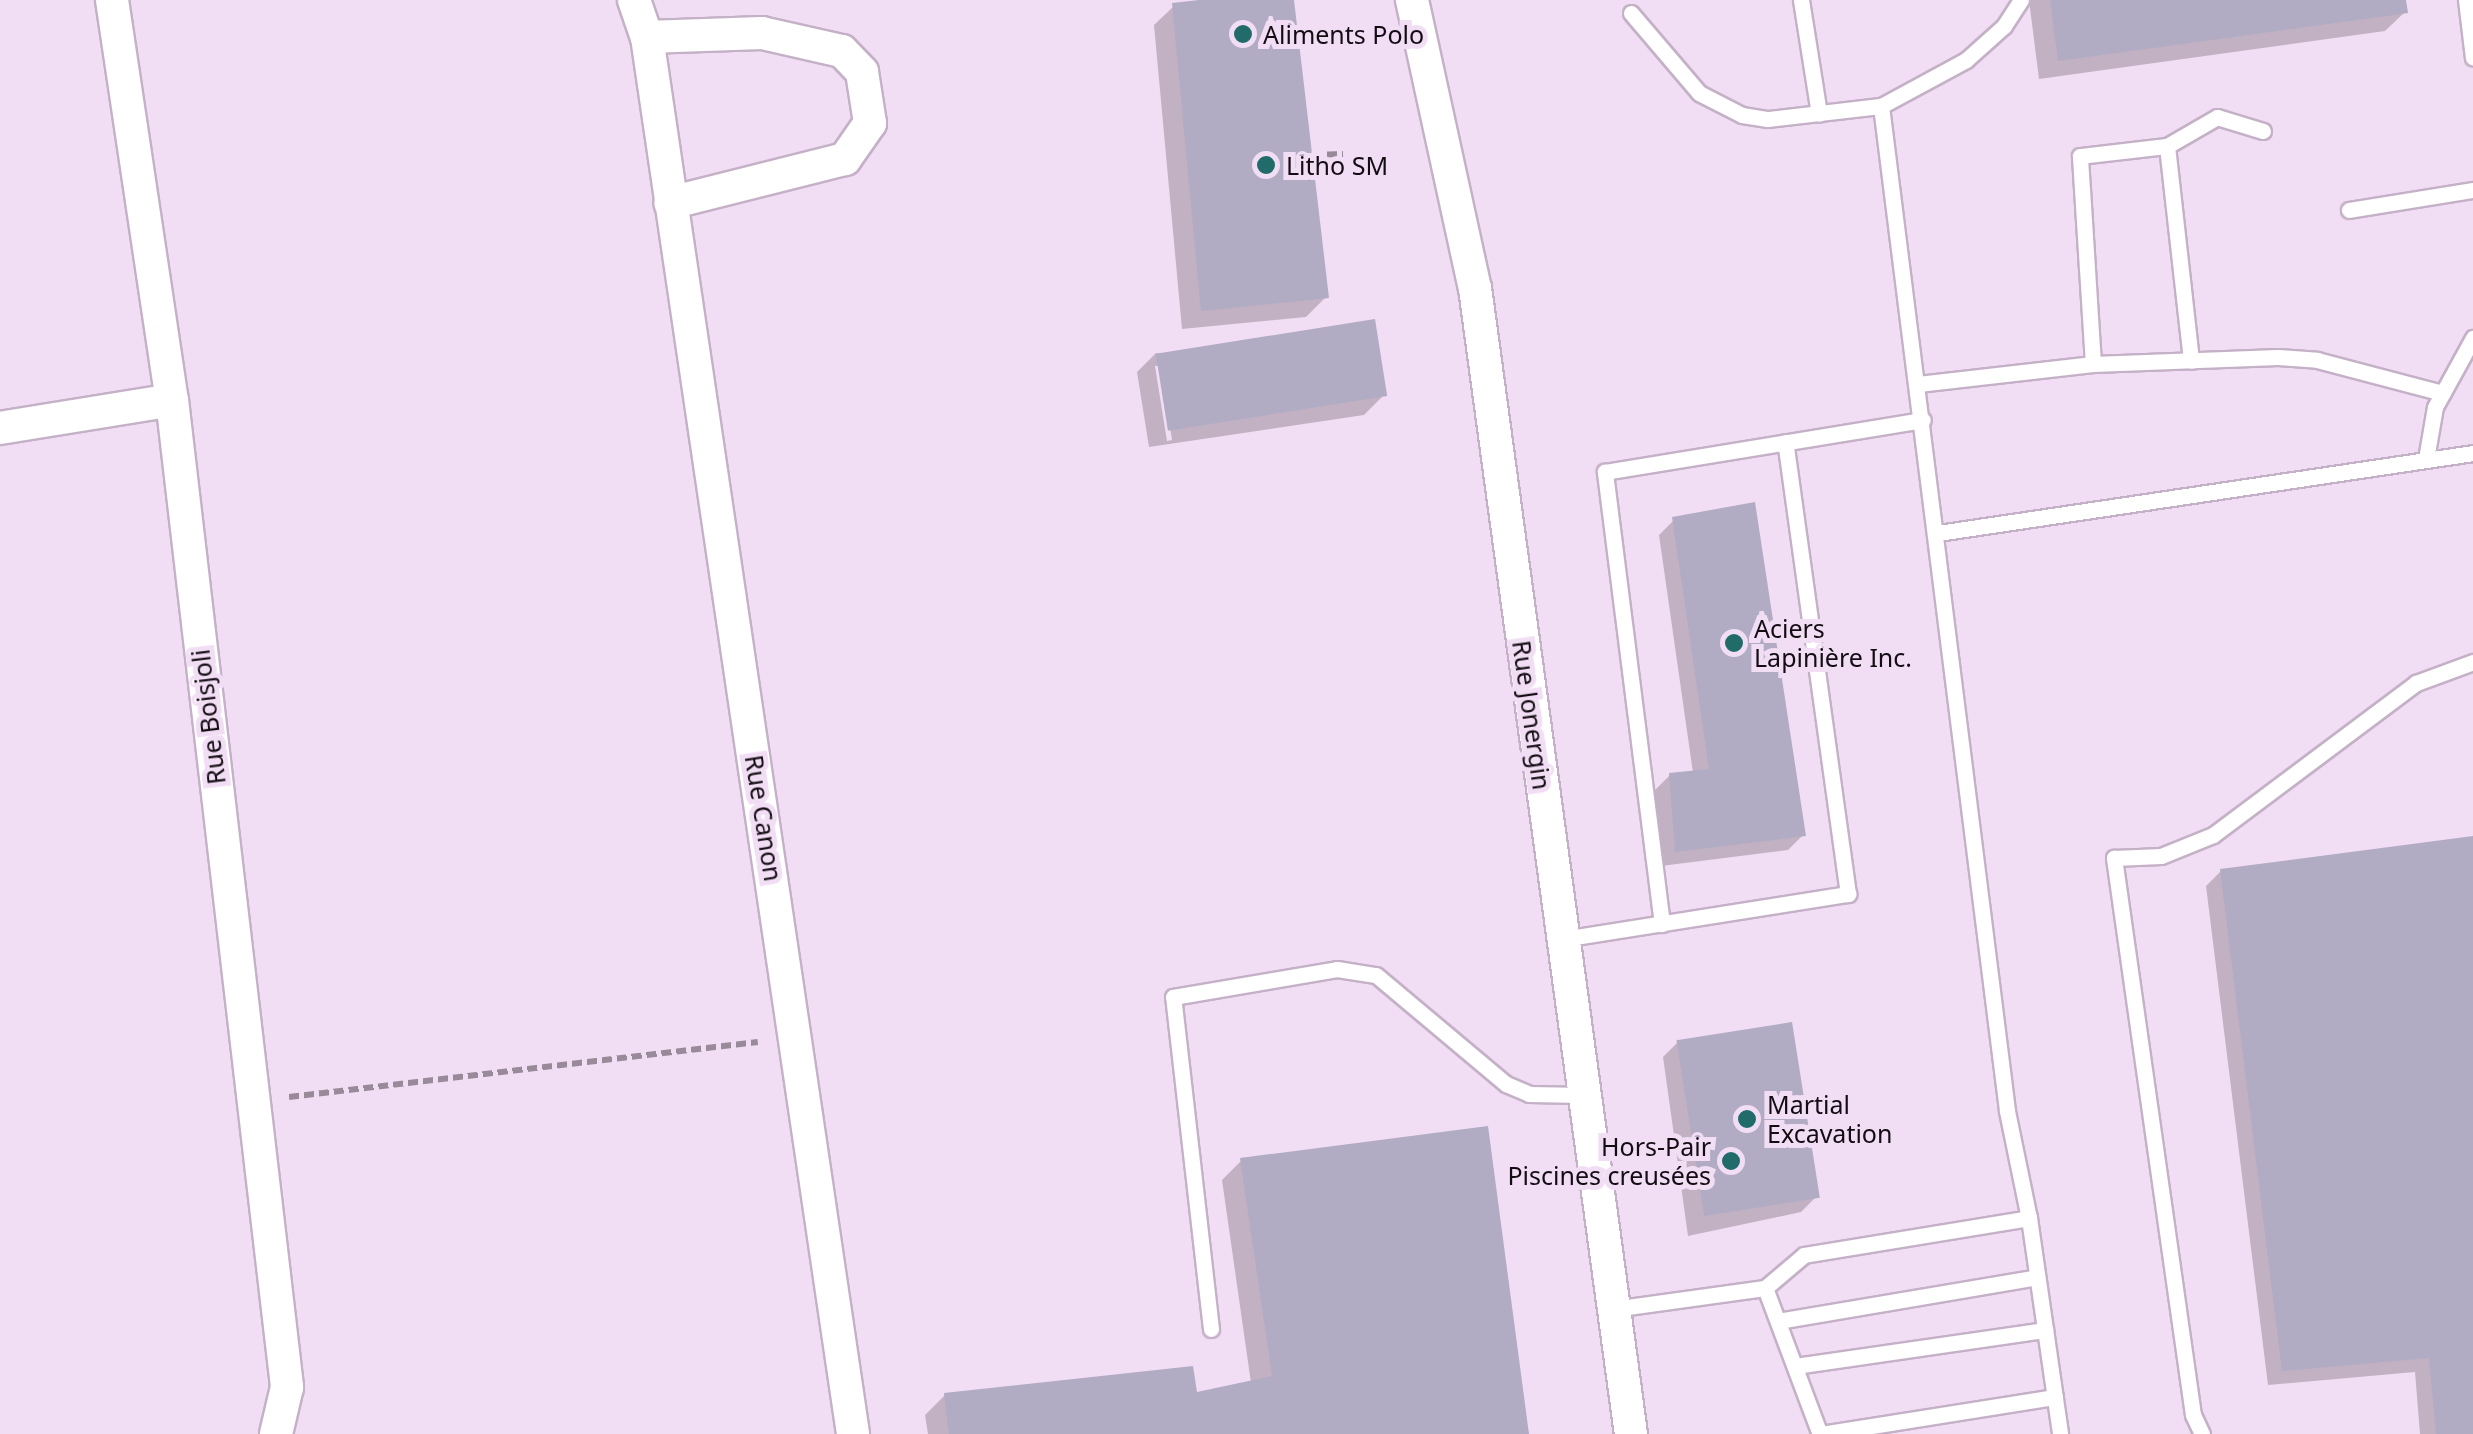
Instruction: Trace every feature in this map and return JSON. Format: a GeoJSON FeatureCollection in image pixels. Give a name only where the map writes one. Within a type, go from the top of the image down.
{"type":"FeatureCollection","features":[{"type":"Feature","properties":{"kind":"street","name":"Rue Boisjoli"},"geometry":{"type":"LineString","coordinates":[[112,0],[172,400],[286,1387],[276,1434]]}},
{"type":"Feature","properties":{"kind":"street","name":"Rue Canon"},"geometry":{"type":"LineString","coordinates":[[634,0],[647,37],[798,1037],[852,1434]]}},
{"type":"Feature","properties":{"kind":"street","name":"Rue Jonergin"},"geometry":{"type":"LineString","coordinates":[[1412,0],[1475,288],[1630,1434]]}},
{"type":"Feature","properties":{"kind":"street"},"geometry":{"type":"LineString","coordinates":[[647,37],[762,33],[842,51],[862,72],[870,123],[845,158],[670,203]]}},
{"type":"Feature","properties":{"kind":"street"},"geometry":{"type":"LineString","coordinates":[[0,428],[172,400]]}},
{"type":"Feature","properties":{"kind":"lane"},"geometry":{"type":"LineString","coordinates":[[1800,0],[1819,114]]}},
{"type":"Feature","properties":{"kind":"lane"},"geometry":{"type":"LineString","coordinates":[[1631,13],[1679,72],[1724,108],[1768,118],[1881,106],[1966,60],[2004,26],[2021,0]]}},
{"type":"Feature","properties":{"kind":"lane"},"geometry":{"type":"LineString","coordinates":[[2466,0],[2473,58]]}},
{"type":"Feature","properties":{"kind":"lane"},"geometry":{"type":"LineString","coordinates":[[1881,106],[1938,533],[2006,1111],[2029,1218],[2060,1434]]}},
{"type":"Feature","properties":{"kind":"lane"},"geometry":{"type":"LineString","coordinates":[[2093,364],[2080,156],[2167,146],[2206,118],[2263,131]]}},
{"type":"Feature","properties":{"kind":"lane"},"geometry":{"type":"LineString","coordinates":[[2167,146],[2191,360]]}},
{"type":"Feature","properties":{"kind":"lane"},"geometry":{"type":"LineString","coordinates":[[2348,210],[2473,190]]}},
{"type":"Feature","properties":{"kind":"lane"},"geometry":{"type":"LineString","coordinates":[[2426,459],[2442,393],[2473,338]]}},
{"type":"Feature","properties":{"kind":"lane"},"geometry":{"type":"LineString","coordinates":[[1918,384],[2093,364],[2317,360],[2442,393]]}},
{"type":"Feature","properties":{"kind":"lane"},"geometry":{"type":"LineString","coordinates":[[1662,924],[1605,472],[1923,420]]}},
{"type":"Feature","properties":{"kind":"lane"},"geometry":{"type":"LineString","coordinates":[[1563,939],[1848,894],[1785,442]]}},
{"type":"Feature","properties":{"kind":"lane"},"geometry":{"type":"LineString","coordinates":[[1938,533],[2473,453]]}},
{"type":"Feature","properties":{"kind":"lane"},"geometry":{"type":"LineString","coordinates":[[2202,1434],[2193,1414],[2114,858],[2162,856],[2213,835],[2416,682],[2473,662]]}},
{"type":"Feature","properties":{"kind":"lane"},"geometry":{"type":"LineString","coordinates":[[1211,1330],[1173,997],[1337,969],[1376,975],[1506,1084],[1529,1094],[1584,1095]]}},
{"type":"Feature","properties":{"kind":"lane"},"geometry":{"type":"LineString","coordinates":[[1613,1309],[1766,1288],[1804,1256],[2029,1218]]}},
{"type":"Feature","properties":{"kind":"lane"},"geometry":{"type":"LineString","coordinates":[[1778,1322],[2038,1278]]}},
{"type":"Feature","properties":{"kind":"lane"},"geometry":{"type":"LineString","coordinates":[[1766,1288],[1821,1434],[2055,1398]]}},
{"type":"Feature","properties":{"kind":"lane"},"geometry":{"type":"LineString","coordinates":[[1795,1366],[2046,1330]]}},
{"type":"Feature","properties":{"kind":"path"},"geometry":{"type":"LineString","coordinates":[[1312,155],[1343,154]]}},
{"type":"Feature","properties":{"kind":"path"},"geometry":{"type":"LineString","coordinates":[[253,1101],[798,1037]]}},
{"type":"Feature","properties":{"kind":"building"},"geometry":{"type":"Polygon","coordinates":[[[1294,0],[1329,298],[1201,311],[1172,3],[1294,0]]]}},
{"type":"Feature","properties":{"kind":"building"},"geometry":{"type":"Polygon","coordinates":[[[2050,0],[2406,0],[2408,13],[2058,61],[2050,0]]]}},
{"type":"Feature","properties":{"kind":"building"},"geometry":{"type":"Polygon","coordinates":[[[1375,319],[1387,396],[1168,431],[1156,354],[1375,319]]]}},
{"type":"Feature","properties":{"kind":"building","name":"Aciers Lapinière Inc."},"geometry":{"type":"Polygon","coordinates":[[[1755,502],[1806,836],[1675,852],[1669,773],[1709,769],[1672,517],[1755,502]]]}},
{"type":"Feature","properties":{"kind":"building"},"geometry":{"type":"Polygon","coordinates":[[[2473,836],[2473,1434],[2436,1434],[2429,1358],[2282,1371],[2220,869],[2473,836]]]}},
{"type":"Feature","properties":{"kind":"building","name":"Martial Excavation"},"geometry":{"type":"Polygon","coordinates":[[[1792,1022],[1820,1198],[1704,1216],[1676,1040],[1792,1022]]]}},
{"type":"Feature","properties":{"kind":"building"},"geometry":{"type":"Polygon","coordinates":[[[1488,1126],[1529,1434],[949,1434],[944,1393],[1193,1366],[1197,1392],[1272,1376],[1240,1158],[1488,1126]]]}},
{"type":"Feature","properties":{"kind":"place","name":"Aliments Polo"},"geometry":{"type":"Point","coordinates":[1243,34]}},
{"type":"Feature","properties":{"kind":"place","name":"Litho SM"},"geometry":{"type":"Point","coordinates":[1266,165]}},
{"type":"Feature","properties":{"kind":"place","name":"Aciers Lapinière Inc."},"geometry":{"type":"Point","coordinates":[1734,643]}},
{"type":"Feature","properties":{"kind":"place","name":"Martial Excavation"},"geometry":{"type":"Point","coordinates":[1747,1119]}},
{"type":"Feature","properties":{"kind":"place","name":"Hors-Pair Piscines creusées"},"geometry":{"type":"Point","coordinates":[1731,1161]}}]}
